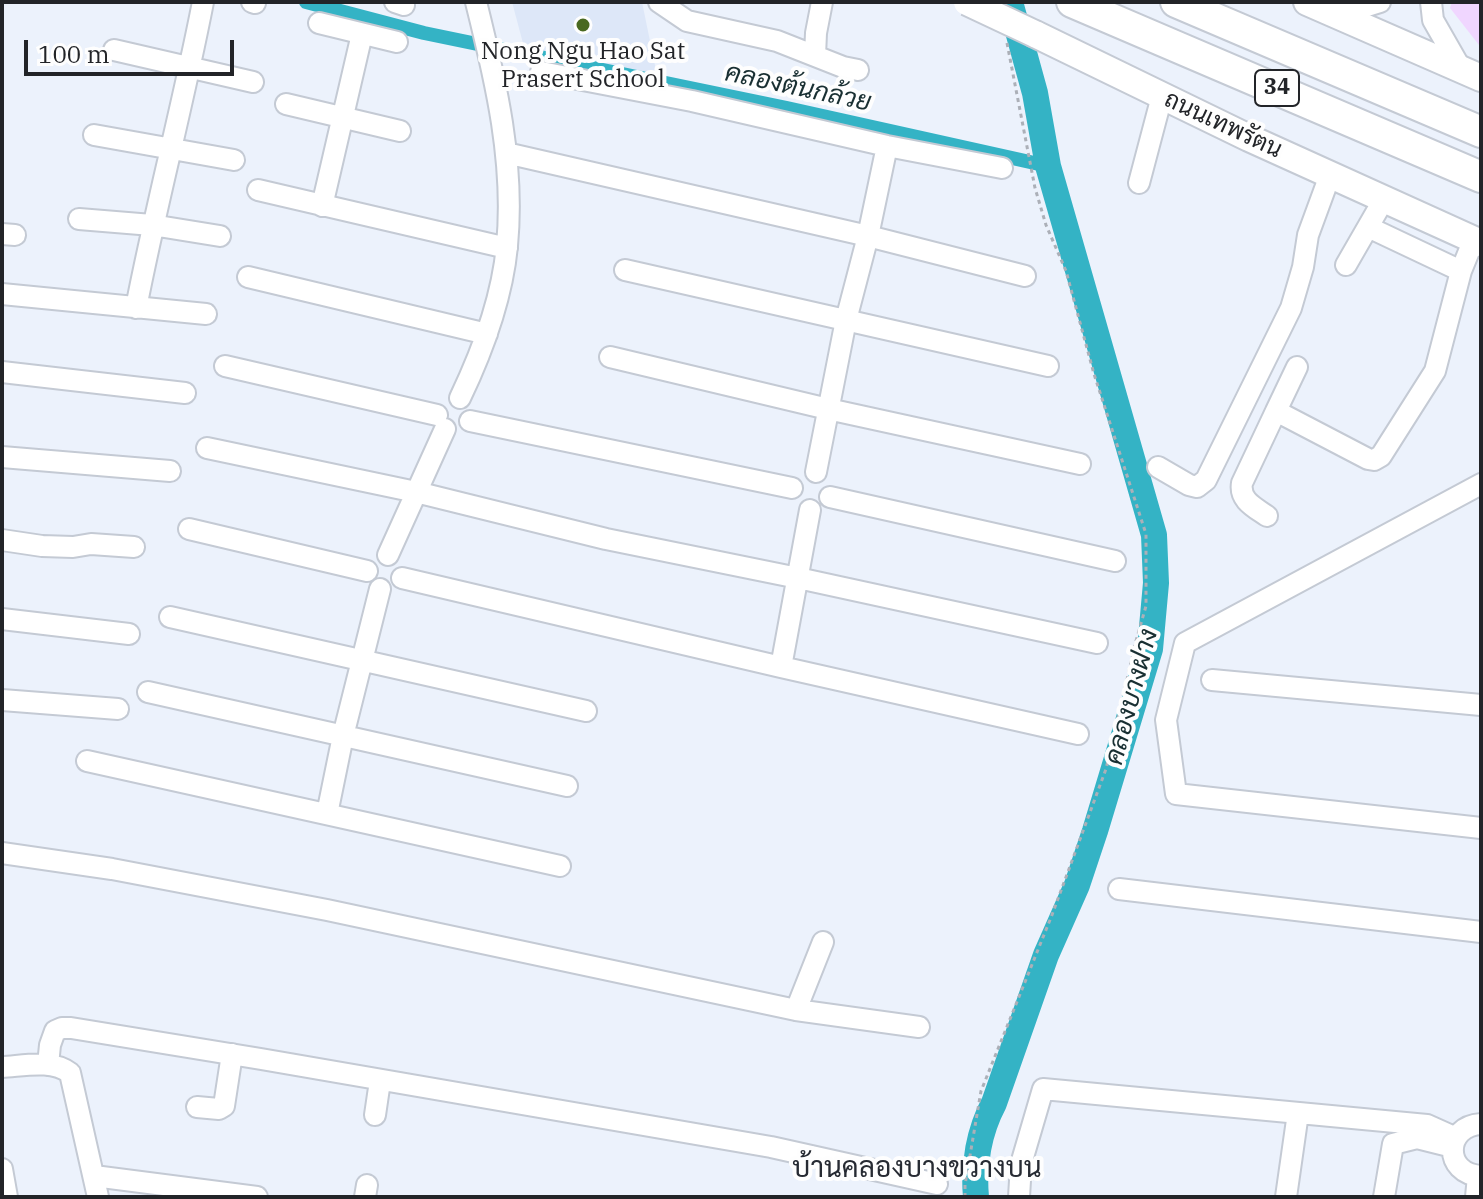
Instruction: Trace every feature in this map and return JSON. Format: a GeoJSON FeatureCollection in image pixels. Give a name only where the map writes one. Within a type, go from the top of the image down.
{"type":"FeatureCollection","features":[{"type":"Feature","properties":{"kind":"highway","name":"34"},"geometry":{"type":"LineString","coordinates":[[1072,2],[1481,177]]}},
{"type":"Feature","properties":{"kind":"highway"},"geometry":{"type":"LineString","coordinates":[[1106,2],[1481,160]]}},
{"type":"Feature","properties":{"kind":"highway"},"geometry":{"type":"LineString","coordinates":[[1176,2],[1481,132]]}},
{"type":"Feature","properties":{"kind":"highway","name":"34"},"geometry":{"type":"LineString","coordinates":[[1209,2],[1481,121]]}},
{"type":"Feature","properties":{"kind":"main road","name":"ถนนเทพรัตน"},"geometry":{"type":"LineString","coordinates":[[967,2],[1330,175],[1477,241]]}},
{"type":"Feature","properties":{"kind":"main road"},"geometry":{"type":"LineString","coordinates":[[1307,2],[1475,72]]}},
{"type":"Feature","properties":{"kind":"street"},"geometry":{"type":"LineString","coordinates":[[136,308],[203,2]]}},
{"type":"Feature","properties":{"kind":"street"},"geometry":{"type":"LineString","coordinates":[[460,398],[487,334],[500,290],[507,248],[506,153],[500,102],[476,2]]}},
{"type":"Feature","properties":{"kind":"street"},"geometry":{"type":"LineString","coordinates":[[659,2],[687,21],[777,41],[858,70]]}},
{"type":"Feature","properties":{"kind":"street"},"geometry":{"type":"LineString","coordinates":[[815,56],[822,2]]}},
{"type":"Feature","properties":{"kind":"street"},"geometry":{"type":"LineString","coordinates":[[1338,15],[1380,2]]}},
{"type":"Feature","properties":{"kind":"street"},"geometry":{"type":"LineString","coordinates":[[1431,2],[1433,20],[1475,72]]}},
{"type":"Feature","properties":{"kind":"street"},"geometry":{"type":"LineString","coordinates":[[319,23],[397,42]]}},
{"type":"Feature","properties":{"kind":"street"},"geometry":{"type":"LineString","coordinates":[[322,206],[362,34]]}},
{"type":"Feature","properties":{"kind":"street"},"geometry":{"type":"LineString","coordinates":[[114,50],[253,82]]}},
{"type":"Feature","properties":{"kind":"street"},"geometry":{"type":"LineString","coordinates":[[541,72],[1002,168]]}},
{"type":"Feature","properties":{"kind":"street"},"geometry":{"type":"LineString","coordinates":[[1139,183],[1162,96]]}},
{"type":"Feature","properties":{"kind":"street"},"geometry":{"type":"LineString","coordinates":[[286,104],[400,131]]}},
{"type":"Feature","properties":{"kind":"street"},"geometry":{"type":"LineString","coordinates":[[94,135],[234,160]]}},
{"type":"Feature","properties":{"kind":"street"},"geometry":{"type":"LineString","coordinates":[[816,472],[846,320],[887,146]]}},
{"type":"Feature","properties":{"kind":"street"},"geometry":{"type":"LineString","coordinates":[[506,153],[868,236],[1025,276]]}},
{"type":"Feature","properties":{"kind":"street"},"geometry":{"type":"LineString","coordinates":[[1158,467],[1189,485],[1197,487],[1206,480],[1291,308],[1308,235],[1330,175]]}},
{"type":"Feature","properties":{"kind":"street"},"geometry":{"type":"LineString","coordinates":[[258,190],[507,248]]}},
{"type":"Feature","properties":{"kind":"street"},"geometry":{"type":"LineString","coordinates":[[1346,265],[1384,199]]}},
{"type":"Feature","properties":{"kind":"street"},"geometry":{"type":"LineString","coordinates":[[79,219],[152,225],[220,236]]}},
{"type":"Feature","properties":{"kind":"street"},"geometry":{"type":"LineString","coordinates":[[1368,227],[1461,271]]}},
{"type":"Feature","properties":{"kind":"street"},"geometry":{"type":"LineString","coordinates":[[1276,411],[1368,459],[1381,456],[1435,371],[1461,271],[1477,241]]}},
{"type":"Feature","properties":{"kind":"street"},"geometry":{"type":"LineString","coordinates":[[625,270],[1048,366]]}},
{"type":"Feature","properties":{"kind":"street"},"geometry":{"type":"LineString","coordinates":[[248,277],[487,334]]}},
{"type":"Feature","properties":{"kind":"street"},"geometry":{"type":"LineString","coordinates":[[2,294],[206,314]]}},
{"type":"Feature","properties":{"kind":"street"},"geometry":{"type":"LineString","coordinates":[[610,357],[1080,464]]}},
{"type":"Feature","properties":{"kind":"street"},"geometry":{"type":"LineString","coordinates":[[225,366],[441,422],[451,431],[462,430],[470,421],[469,405],[454,397],[444,400],[437,409],[441,422],[416,492],[388,555]]}},
{"type":"Feature","properties":{"kind":"street"},"geometry":{"type":"LineString","coordinates":[[1267,516],[1244,499],[1242,483],[1297,367]]}},
{"type":"Feature","properties":{"kind":"street"},"geometry":{"type":"LineString","coordinates":[[2,372],[185,393]]}},
{"type":"Feature","properties":{"kind":"street"},"geometry":{"type":"LineString","coordinates":[[470,421],[792,488]]}},
{"type":"Feature","properties":{"kind":"street"},"geometry":{"type":"LineString","coordinates":[[207,448],[416,492],[606,539],[1097,643]]}},
{"type":"Feature","properties":{"kind":"street"},"geometry":{"type":"LineString","coordinates":[[2,457],[170,471]]}},
{"type":"Feature","properties":{"kind":"street"},"geometry":{"type":"LineString","coordinates":[[816,472],[830,485],[830,497],[822,507],[810,510],[799,505],[792,488],[803,474],[816,472]]}},
{"type":"Feature","properties":{"kind":"street"},"geometry":{"type":"LineString","coordinates":[[1481,484],[1185,643],[1166,720],[1176,794],[1481,828]]}},
{"type":"Feature","properties":{"kind":"street"},"geometry":{"type":"LineString","coordinates":[[830,497],[1115,561]]}},
{"type":"Feature","properties":{"kind":"street"},"geometry":{"type":"LineString","coordinates":[[781,667],[810,510]]}},
{"type":"Feature","properties":{"kind":"street"},"geometry":{"type":"LineString","coordinates":[[189,529],[367,571]]}},
{"type":"Feature","properties":{"kind":"street"},"geometry":{"type":"LineString","coordinates":[[2,540],[42,546],[91,544],[134,547]]}},
{"type":"Feature","properties":{"kind":"street"},"geometry":{"type":"LineString","coordinates":[[382,554],[388,555],[401,565],[402,578],[392,588],[380,589],[371,582],[367,571],[371,560],[382,554]]}},
{"type":"Feature","properties":{"kind":"street"},"geometry":{"type":"LineString","coordinates":[[402,578],[1078,734]]}},
{"type":"Feature","properties":{"kind":"street"},"geometry":{"type":"LineString","coordinates":[[327,814],[380,589]]}},
{"type":"Feature","properties":{"kind":"street"},"geometry":{"type":"LineString","coordinates":[[170,617],[586,711]]}},
{"type":"Feature","properties":{"kind":"street"},"geometry":{"type":"LineString","coordinates":[[2,619],[129,634]]}},
{"type":"Feature","properties":{"kind":"street"},"geometry":{"type":"LineString","coordinates":[[1212,680],[1481,705]]}},
{"type":"Feature","properties":{"kind":"street"},"geometry":{"type":"LineString","coordinates":[[148,692],[567,786]]}},
{"type":"Feature","properties":{"kind":"street"},"geometry":{"type":"LineString","coordinates":[[2,700],[118,709]]}},
{"type":"Feature","properties":{"kind":"street"},"geometry":{"type":"LineString","coordinates":[[87,761],[560,866]]}},
{"type":"Feature","properties":{"kind":"street"},"geometry":{"type":"LineString","coordinates":[[2,853],[112,869],[327,910],[796,1010],[919,1027]]}},
{"type":"Feature","properties":{"kind":"street"},"geometry":{"type":"LineString","coordinates":[[1119,889],[1481,932]]}},
{"type":"Feature","properties":{"kind":"street"},"geometry":{"type":"LineString","coordinates":[[796,1010],[823,942]]}},
{"type":"Feature","properties":{"kind":"street"},"geometry":{"type":"LineString","coordinates":[[48,1065],[55,1031],[62,1028],[232,1054],[771,1147],[937,1184]]}},
{"type":"Feature","properties":{"kind":"street"},"geometry":{"type":"LineString","coordinates":[[197,1107],[219,1109],[224,1106],[232,1054]]}},
{"type":"Feature","properties":{"kind":"street"},"geometry":{"type":"LineString","coordinates":[[2,1067],[48,1065],[61,1067],[70,1073],[98,1197]]}},
{"type":"Feature","properties":{"kind":"street"},"geometry":{"type":"LineString","coordinates":[[375,1115],[380,1081]]}},
{"type":"Feature","properties":{"kind":"street"},"geometry":{"type":"LineString","coordinates":[[1019,1197],[1021,1164],[1043,1089],[1427,1125],[1454,1142]]}},
{"type":"Feature","properties":{"kind":"street"},"geometry":{"type":"LineString","coordinates":[[1286,1197],[1298,1113]]}},
{"type":"Feature","properties":{"kind":"street"},"geometry":{"type":"LineString","coordinates":[[1476,1197],[1480,1176],[1462,1170],[1453,1155],[1454,1142],[1461,1131],[1481,1124]]}},
{"type":"Feature","properties":{"kind":"street"},"geometry":{"type":"LineString","coordinates":[[1384,1197],[1393,1144],[1417,1138],[1454,1142]]}},
{"type":"Feature","properties":{"kind":"street"},"geometry":{"type":"LineString","coordinates":[[2,1169],[7,1197]]}},
{"type":"Feature","properties":{"kind":"street"},"geometry":{"type":"LineString","coordinates":[[94,1176],[257,1197]]}},
{"type":"Feature","properties":{"kind":"path"},"geometry":{"type":"LineString","coordinates":[[965,1197],[981,1091],[1052,915],[1106,769],[1146,606],[1146,534],[1094,374],[1066,271],[1046,225],[1035,188],[1006,33]]}},
{"type":"Feature","properties":{"kind":"shaded area","name":"Nong Ngu Hao Sat Prasert School"},"geometry":{"type":"Polygon","coordinates":[[[512,2],[642,2],[658,80],[524,47],[512,2]]]}},
{"type":"Feature","properties":{"kind":"shaded area"},"geometry":{"type":"Polygon","coordinates":[[[1452,2],[1481,2],[1479,45],[1450,8],[1452,2]]]}},
{"type":"Feature","properties":{"kind":"waterway","name":"คลองต้นกล้วย"},"geometry":{"type":"LineString","coordinates":[[306,2],[424,33],[1048,166]]}},
{"type":"Feature","properties":{"kind":"waterway","name":"คลองบางฝาง"},"geometry":{"type":"LineString","coordinates":[[976,1197],[976,1161],[984,1125],[1046,955],[1077,885],[1150,649],[1156,583],[1154,535],[1048,166],[1035,93],[1010,2]]}},
{"type":"Feature","properties":{"kind":"place","name":"Nong Ngu Hao Sat Prasert School"},"geometry":{"type":"Point","coordinates":[583,25]}},
{"type":"Feature","properties":{"kind":"district","name":"บ้านคลองบางขวางบน"},"geometry":{"type":"Point","coordinates":[917,1169]}}]}
